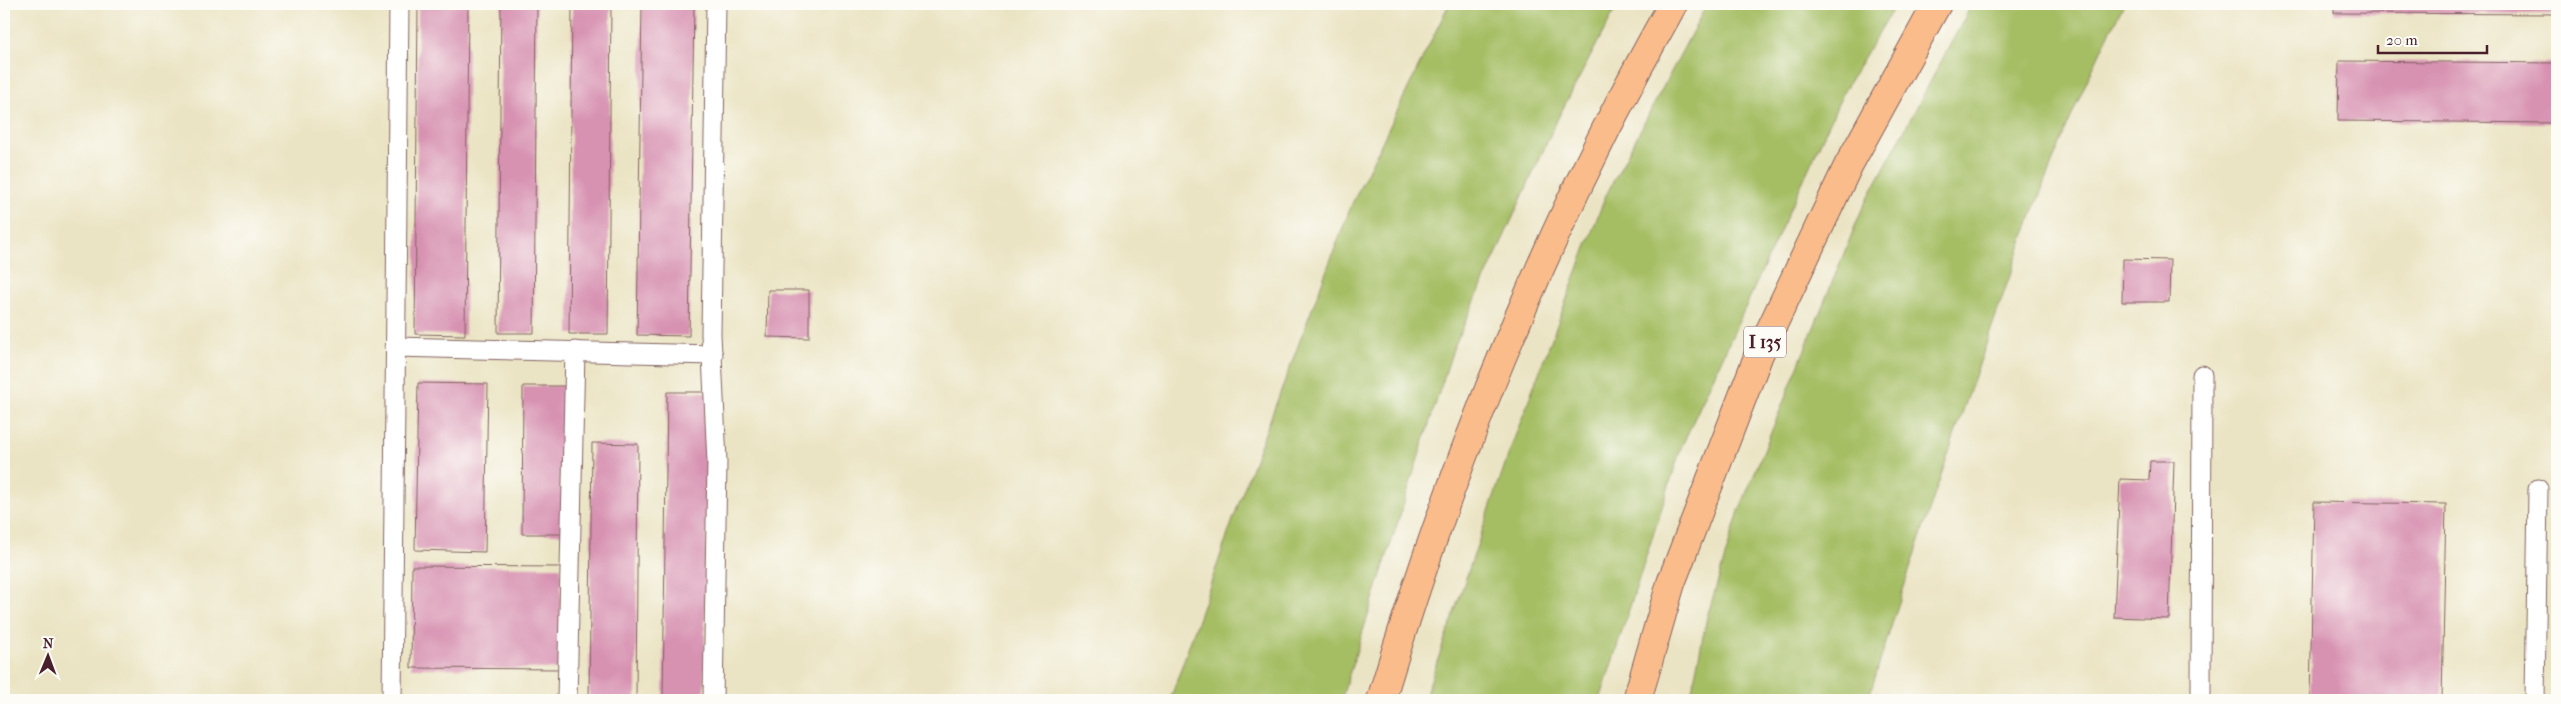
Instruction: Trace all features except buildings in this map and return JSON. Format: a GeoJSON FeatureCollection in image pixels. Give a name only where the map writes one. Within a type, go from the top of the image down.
{"type":"FeatureCollection","features":[{"type":"Feature","properties":{"kind":"highway"},"geometry":{"type":"LineString","coordinates":[[1381,700],[1409,607],[1475,424],[1562,217],[1673,4]]}},
{"type":"Feature","properties":{"kind":"highway","name":"I 135"},"geometry":{"type":"LineString","coordinates":[[1637,700],[1671,583],[1759,354],[1848,166],[1937,4]]}},
{"type":"Feature","properties":{"kind":"lane"},"geometry":{"type":"LineString","coordinates":[[392,700],[399,4]]}},
{"type":"Feature","properties":{"kind":"lane"},"geometry":{"type":"LineString","coordinates":[[713,700],[717,462],[712,355],[716,4]]}},
{"type":"Feature","properties":{"kind":"lane"},"geometry":{"type":"LineString","coordinates":[[395,347],[712,355]]}},
{"type":"Feature","properties":{"kind":"lane"},"geometry":{"type":"LineString","coordinates":[[566,700],[575,351]]}},
{"type":"Feature","properties":{"kind":"lane"},"geometry":{"type":"LineString","coordinates":[[2201,700],[2202,375]]}},
{"type":"Feature","properties":{"kind":"lane"},"geometry":{"type":"LineString","coordinates":[[2535,700],[2538,489]]}},
{"type":"Feature","properties":{"kind":"green space"},"geometry":{"type":"Polygon","coordinates":[[[1449,4],[1618,4],[1558,118],[1453,349],[1341,700],[1170,700],[1243,491],[1351,206],[1449,4]]]}},
{"type":"Feature","properties":{"kind":"green space"},"geometry":{"type":"Polygon","coordinates":[[[1707,4],[1896,4],[1845,89],[1681,448],[1600,700],[1424,700],[1510,450],[1605,197],[1707,4]]]}},
{"type":"Feature","properties":{"kind":"green space"},"geometry":{"type":"Polygon","coordinates":[[[1972,4],[2124,4],[2083,89],[2030,220],[1998,308],[1868,700],[1690,700],[1707,617],[1739,511],[1862,209],[1972,4]]]}}]}
